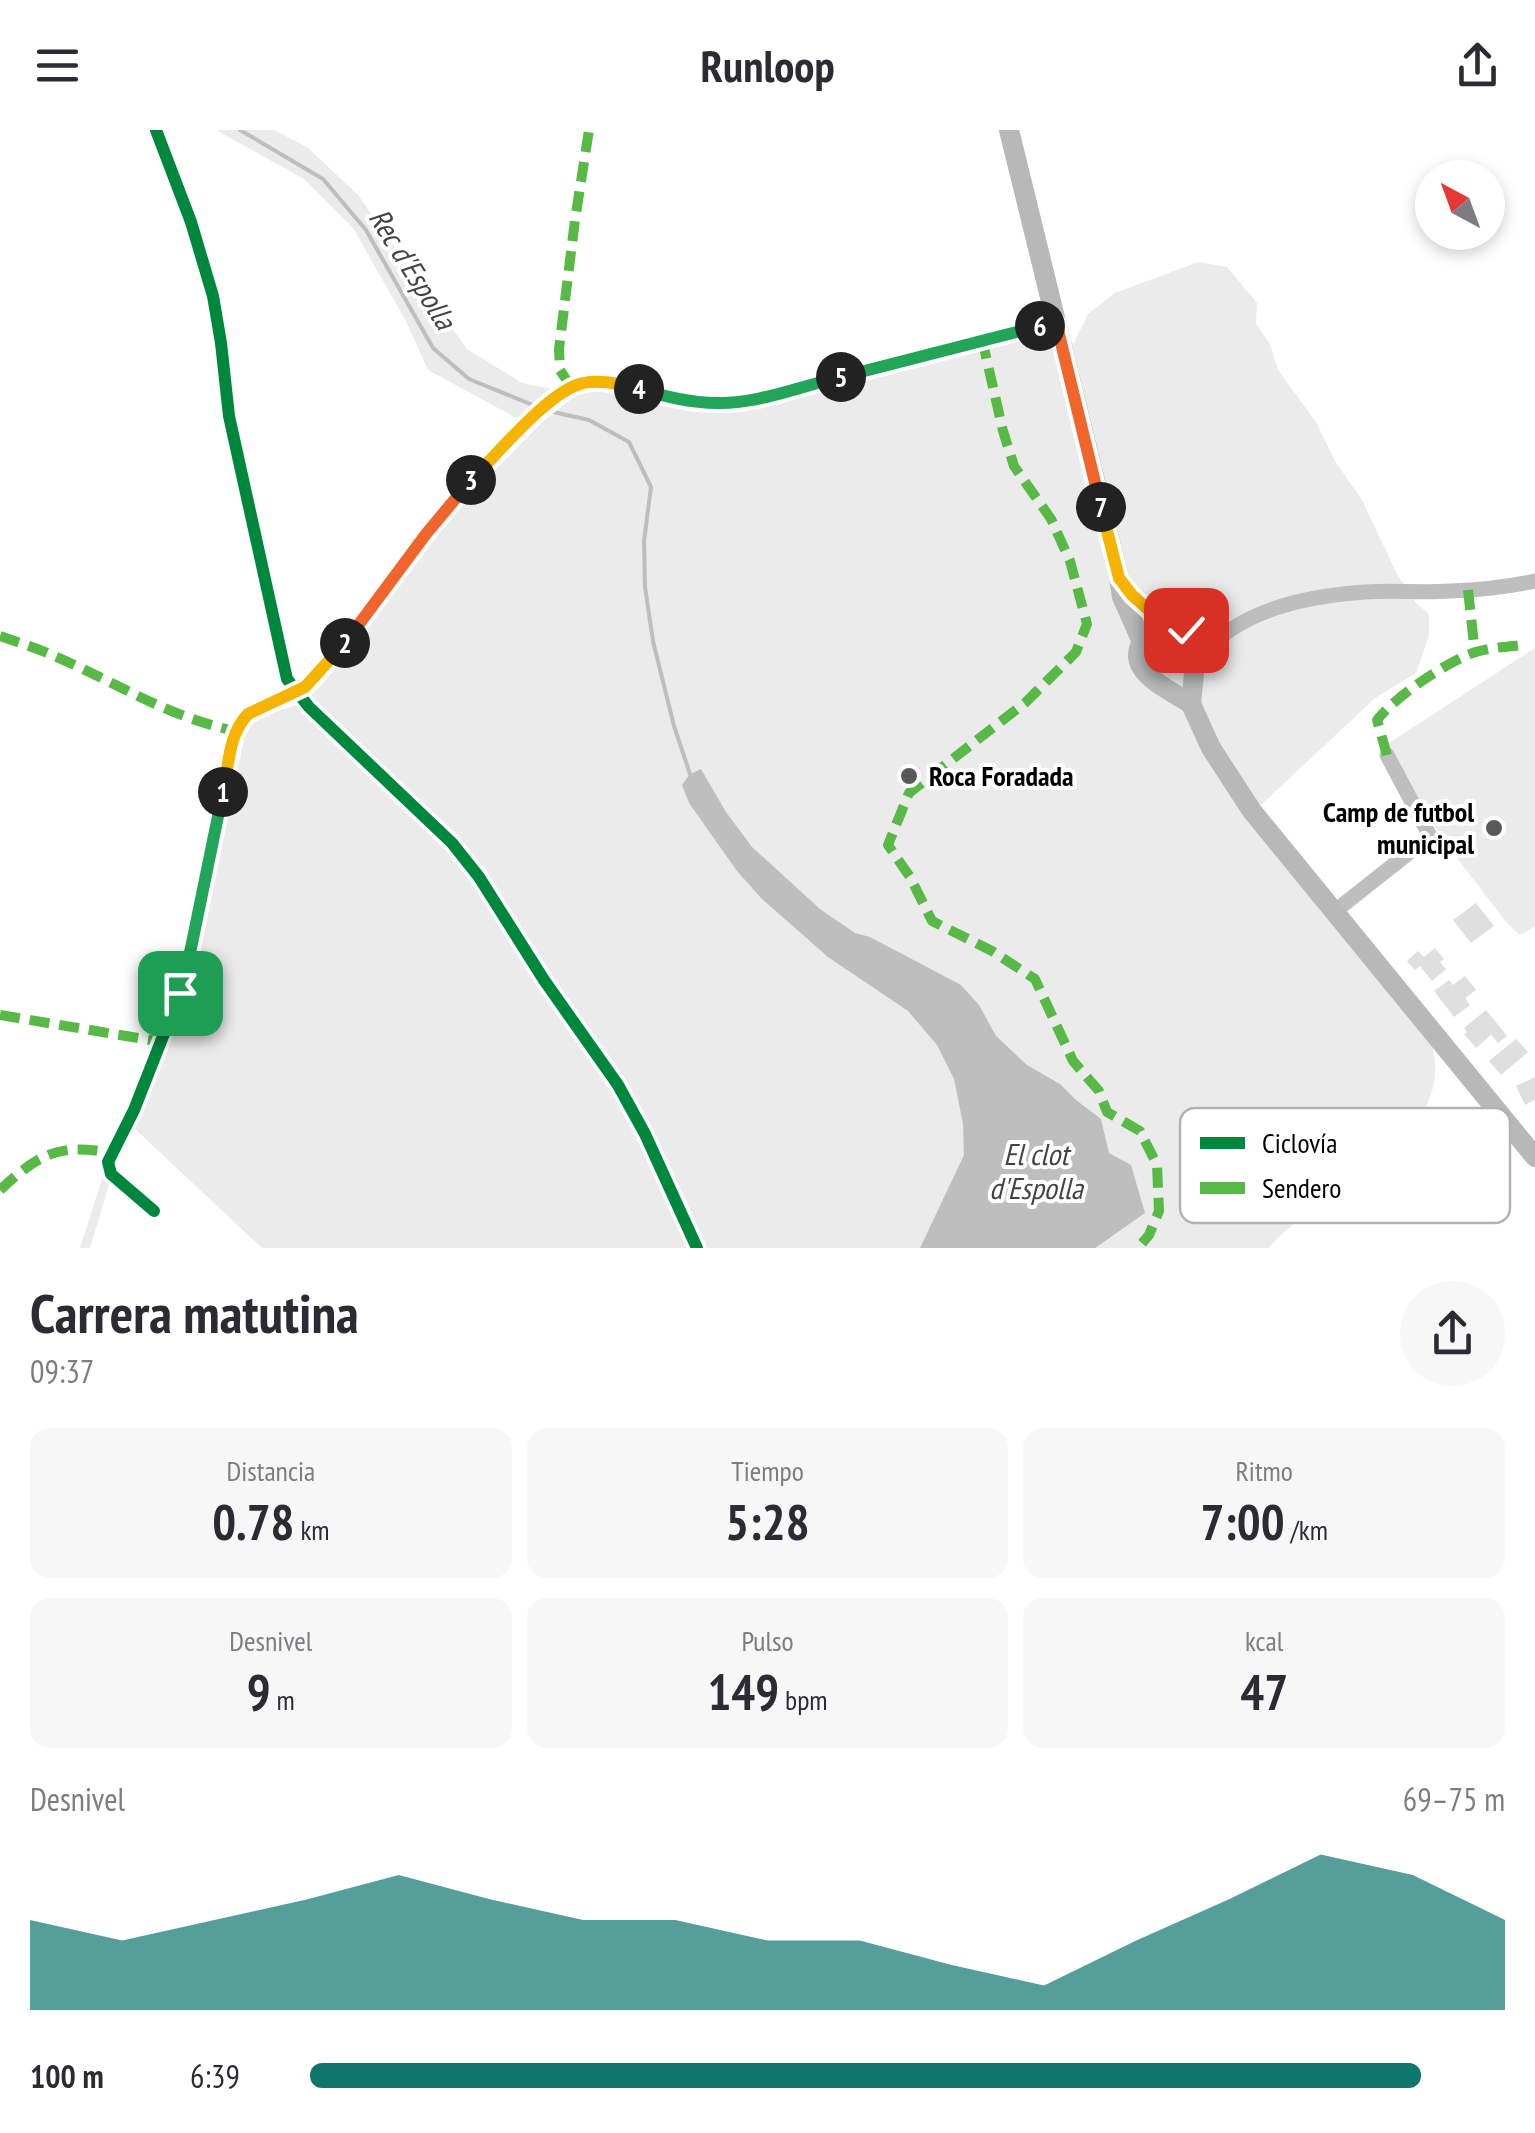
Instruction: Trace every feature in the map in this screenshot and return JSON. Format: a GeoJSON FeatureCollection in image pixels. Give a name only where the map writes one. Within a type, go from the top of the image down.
{"type":"FeatureCollection","features":[{"type":"Feature","properties":{"kind":"main road"},"geometry":{"type":"LineString","coordinates":[[1010,130],[1122,597],[1142,642]]}},
{"type":"Feature","properties":{"kind":"main road"},"geometry":{"type":"LineString","coordinates":[[1119,578],[1132,595],[1196,643],[1191,704],[1210,748],[1252,811],[1500,1108]]}},
{"type":"Feature","properties":{"kind":"main road"},"geometry":{"type":"LineString","coordinates":[[1177,628],[1153,630],[1142,642],[1139,658],[1149,678],[1191,704]]}},
{"type":"Feature","properties":{"kind":"main road"},"geometry":{"type":"LineString","coordinates":[[1164,685],[1181,683],[1196,666]]}},
{"type":"Feature","properties":{"kind":"main road"},"geometry":{"type":"LineString","coordinates":[[1510,1119],[1531,1144]]}},
{"type":"Feature","properties":{"kind":"street"},"geometry":{"type":"LineString","coordinates":[[154,1211],[111,1174],[108,1162],[134,1110],[180,993],[236,731],[248,714],[293,694],[314,679],[437,520],[543,408],[570,387],[596,382],[695,402],[734,402],[1056,322]]}},
{"type":"Feature","properties":{"kind":"street"},"geometry":{"type":"LineString","coordinates":[[1196,666],[1211,643],[1230,628],[1274,609],[1367,592],[1454,592],[1535,581]]}},
{"type":"Feature","properties":{"kind":"street"},"geometry":{"type":"LineString","coordinates":[[1177,628],[1200,632],[1230,628]]}},
{"type":"Feature","properties":{"kind":"street"},"geometry":{"type":"LineString","coordinates":[[1334,912],[1430,836],[1387,755]]}},
{"type":"Feature","properties":{"kind":"shaded area"},"geometry":{"type":"Polygon","coordinates":[[[216,130],[274,130],[308,148],[358,195],[467,349],[522,383],[568,392],[581,381],[723,403],[1058,321],[1063,341],[1074,343],[1088,314],[1115,293],[1198,262],[1227,267],[1257,303],[1256,324],[1270,344],[1278,370],[1316,422],[1336,463],[1361,498],[1397,574],[1416,603],[1429,614],[1429,636],[1416,673],[1375,698],[1260,806],[1427,1026],[1435,1075],[1424,1108],[1180,1108],[1180,1223],[1295,1223],[1269,1248],[262,1248],[135,1129],[232,791],[227,725],[297,705],[471,483],[531,426],[428,370],[406,321],[353,228],[304,179],[216,130]]]}},
{"type":"Feature","properties":{"kind":"shaded area","name":"Camp de futbol municipal"},"geometry":{"type":"Polygon","coordinates":[[[1535,648],[1535,927],[1520,935],[1443,840],[1386,745],[1535,648]]]}},
{"type":"Feature","properties":{"kind":"shaded area"},"geometry":{"type":"Polygon","coordinates":[[[104,1173],[112,1175],[90,1248],[80,1248],[104,1173]]]}},
{"type":"Feature","properties":{"kind":"water","name":"El clot d'Espolla"},"geometry":{"type":"Polygon","coordinates":[[[701,769],[752,847],[820,909],[855,933],[870,937],[961,985],[979,1005],[996,1036],[1027,1065],[1060,1084],[1101,1119],[1109,1153],[1131,1165],[1145,1213],[1095,1248],[920,1248],[964,1155],[963,1124],[954,1079],[937,1045],[908,1011],[828,957],[761,898],[737,871],[689,803],[682,785],[690,774],[701,769]]]}},
{"type":"Feature","properties":{"kind":"building"},"geometry":{"type":"Polygon","coordinates":[[[1476,903],[1494,926],[1471,943],[1453,920],[1476,903]]]}},
{"type":"Feature","properties":{"kind":"building"},"geometry":{"type":"Polygon","coordinates":[[[1435,948],[1446,969],[1432,981],[1420,966],[1415,970],[1407,961],[1418,951],[1424,957],[1435,948]]]}},
{"type":"Feature","properties":{"kind":"building"},"geometry":{"type":"Polygon","coordinates":[[[1465,976],[1476,990],[1465,998],[1470,1005],[1454,1017],[1434,991],[1449,980],[1453,985],[1465,976]]]}},
{"type":"Feature","properties":{"kind":"building"},"geometry":{"type":"Polygon","coordinates":[[[1486,1010],[1507,1036],[1498,1043],[1491,1035],[1476,1048],[1464,1034],[1464,1028],[1486,1010]]]}},
{"type":"Feature","properties":{"kind":"building"},"geometry":{"type":"Polygon","coordinates":[[[1516,1039],[1528,1052],[1501,1075],[1489,1061],[1516,1039]]]}},
{"type":"Feature","properties":{"kind":"building"},"geometry":{"type":"Polygon","coordinates":[[[1535,1077],[1535,1100],[1525,1105],[1516,1086],[1535,1077]]]}},
{"type":"Feature","properties":{"kind":"waterway","name":"Rec d'Espolla"},"geometry":{"type":"LineString","coordinates":[[240,130],[323,179],[366,230],[433,348],[469,379],[540,408]]}},
{"type":"Feature","properties":{"kind":"waterway","name":"Rec d'Espolla"},"geometry":{"type":"LineString","coordinates":[[549,411],[589,420],[629,442],[651,487],[644,541],[645,587],[653,641],[690,774]]}},
{"type":"Feature","properties":{"kind":"marked path"},"geometry":{"type":"LineString","coordinates":[[571,387],[560,370],[559,349],[589,130]]}},
{"type":"Feature","properties":{"kind":"marked path"},"geometry":{"type":"LineString","coordinates":[[982,339],[1014,466],[1051,519],[1070,561],[1087,624],[1076,652],[1026,702],[909,793],[888,845],[910,877],[932,921],[992,951],[1035,979],[1073,1061],[1099,1091],[1107,1112],[1140,1131],[1157,1165],[1159,1211],[1149,1235],[1138,1248]]}},
{"type":"Feature","properties":{"kind":"marked path"},"geometry":{"type":"LineString","coordinates":[[1468,590],[1475,653]]}},
{"type":"Feature","properties":{"kind":"marked path"},"geometry":{"type":"LineString","coordinates":[[0,636],[52,655],[165,708],[236,731]]}},
{"type":"Feature","properties":{"kind":"marked path"},"geometry":{"type":"LineString","coordinates":[[1387,755],[1377,720],[1406,692],[1467,655],[1522,645]]}},
{"type":"Feature","properties":{"kind":"marked path"},"geometry":{"type":"LineString","coordinates":[[0,1015],[162,1042]]}},
{"type":"Feature","properties":{"kind":"marked path"},"geometry":{"type":"LineString","coordinates":[[0,1190],[50,1154],[77,1149],[111,1153]]}},
{"type":"Feature","properties":{"kind":"cycle path"},"geometry":{"type":"LineString","coordinates":[[156,130],[191,222],[213,296],[229,416],[287,679],[309,707],[452,843],[479,877],[544,980],[618,1085],[697,1248]]}},
{"type":"Feature","properties":{"kind":"cycle path"},"geometry":{"type":"LineString","coordinates":[[154,1211],[111,1174],[108,1162],[134,1110],[180,993],[236,731],[248,714],[293,694],[314,679],[426,533],[537,414],[571,387],[596,381],[695,402],[753,399],[1055,322]]}},
{"type":"Feature","properties":{"kind":"place","name":"Roca Foradada"},"geometry":{"type":"Point","coordinates":[909,776]}},
{"type":"Feature","properties":{"kind":"place","name":"Camp de futbol municipal"},"geometry":{"type":"Point","coordinates":[1494,828]}},
{"type":"Feature","properties":{"kind":"route"},"geometry":{"type":"LineString","coordinates":[[180,993],[232,742],[242,720],[314,679],[470,482],[537,414],[570,387],[610,383],[695,402],[734,402],[1056,322],[1119,578],[1152,613],[1169,625],[1186,630]]}}]}
